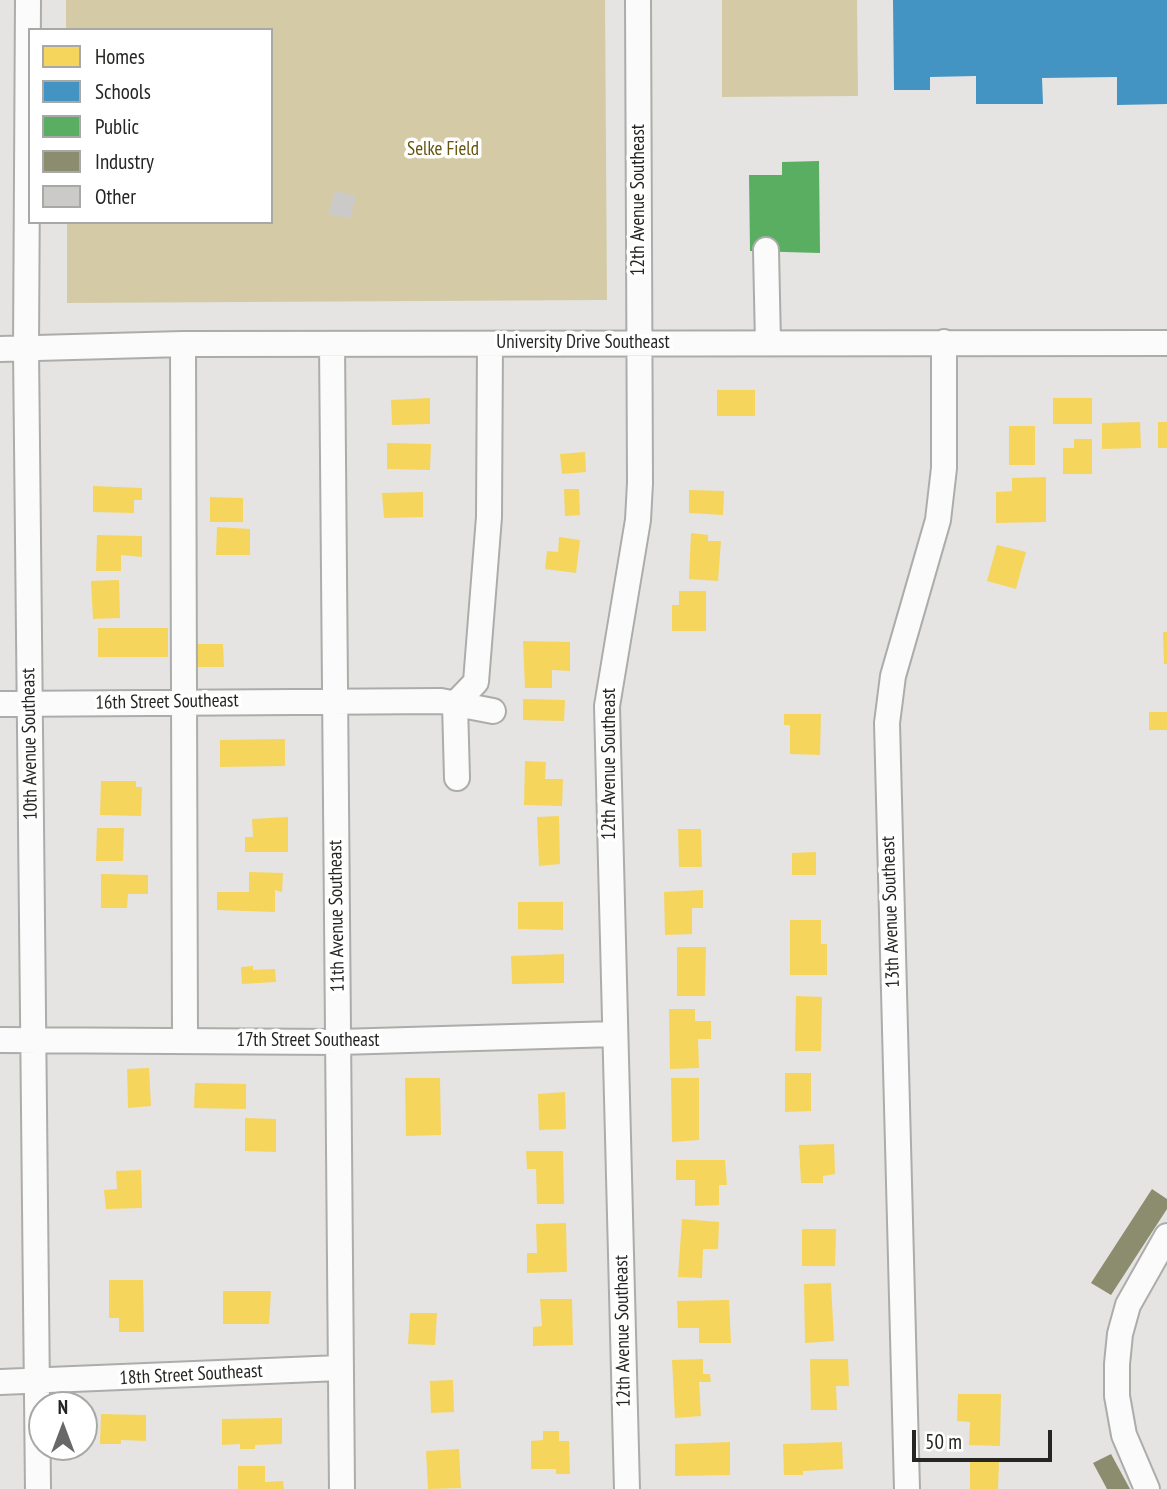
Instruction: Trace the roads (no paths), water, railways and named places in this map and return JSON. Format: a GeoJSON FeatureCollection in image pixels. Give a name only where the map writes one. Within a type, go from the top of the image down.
{"type":"FeatureCollection","features":[{"type":"Feature","properties":{"kind":"street","name":"10th Avenue Southeast"},"geometry":{"type":"LineString","coordinates":[[28,0],[26,349],[38,1489]]}},
{"type":"Feature","properties":{"kind":"street","name":"12th Avenue Southeast"},"geometry":{"type":"LineString","coordinates":[[626,1489],[607,706],[638,520],[638,0]]}},
{"type":"Feature","properties":{"kind":"street"},"geometry":{"type":"LineString","coordinates":[[766,250],[768,343]]}},
{"type":"Feature","properties":{"kind":"street","name":"13th Avenue Southeast"},"geometry":{"type":"LineString","coordinates":[[906,1489],[887,723],[893,677],[939,520],[944,468],[944,342]]}},
{"type":"Feature","properties":{"kind":"street","name":"University Drive Southeast"},"geometry":{"type":"LineString","coordinates":[[0,349],[183,344],[1167,342]]}},
{"type":"Feature","properties":{"kind":"street"},"geometry":{"type":"LineString","coordinates":[[183,344],[185,1041]]}},
{"type":"Feature","properties":{"kind":"street","name":"11th Avenue Southeast"},"geometry":{"type":"LineString","coordinates":[[332,344],[342,1489]]}},
{"type":"Feature","properties":{"kind":"street"},"geometry":{"type":"LineString","coordinates":[[457,778],[455,704],[476,682],[489,517],[490,344]]}},
{"type":"Feature","properties":{"kind":"street","name":"16th Street Southeast"},"geometry":{"type":"LineString","coordinates":[[0,704],[334,699],[441,701],[493,712]]}},
{"type":"Feature","properties":{"kind":"street","name":"17th Street Southeast"},"geometry":{"type":"LineString","coordinates":[[0,1040],[339,1042],[615,1034]]}},
{"type":"Feature","properties":{"kind":"street"},"geometry":{"type":"LineString","coordinates":[[1147,1489],[1124,1435],[1117,1396],[1117,1364],[1120,1334],[1128,1304],[1167,1236]]}},
{"type":"Feature","properties":{"kind":"street","name":"18th Street Southeast"},"geometry":{"type":"LineString","coordinates":[[0,1382],[340,1368]]}},
{"type":"Feature","properties":{"kind":"park label","name":"Selke Field"},"geometry":{"type":"Point","coordinates":[443,150]}}]}
